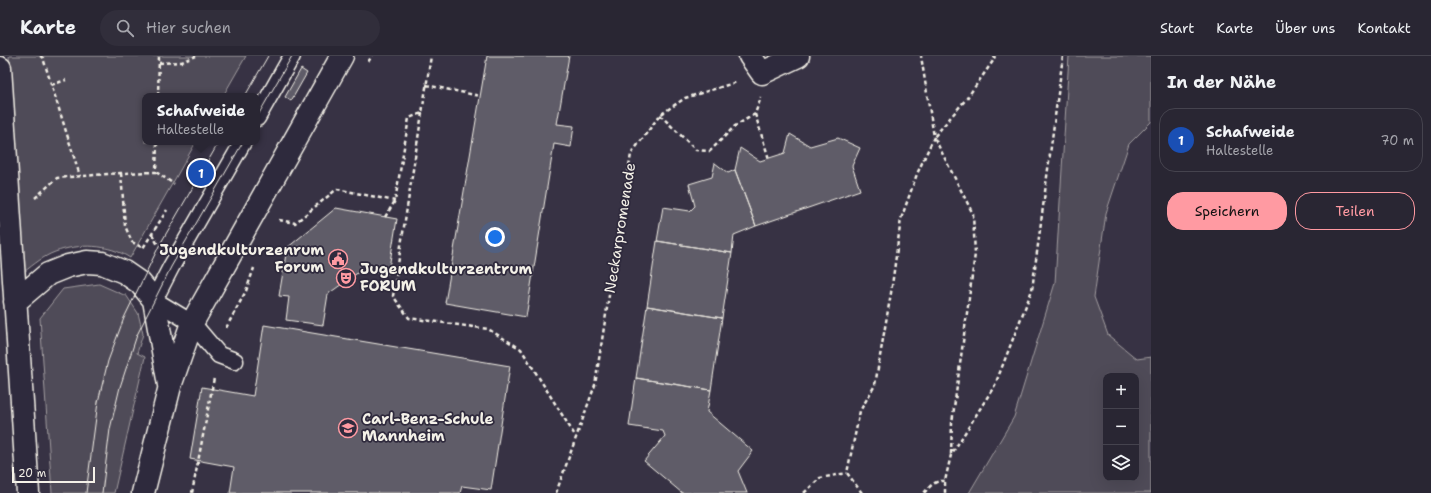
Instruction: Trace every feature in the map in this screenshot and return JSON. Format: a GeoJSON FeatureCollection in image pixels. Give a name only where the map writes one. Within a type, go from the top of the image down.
{"type":"FeatureCollection","features":[{"type":"Feature","properties":{"kind":"main road"},"geometry":{"type":"LineString","coordinates":[[143,493],[170,386],[192,322],[342,56]]}},
{"type":"Feature","properties":{"kind":"main road"},"geometry":{"type":"LineString","coordinates":[[756,65],[798,56]]}},
{"type":"Feature","properties":{"kind":"main road"},"geometry":{"type":"LineString","coordinates":[[0,68],[28,493]]}},
{"type":"Feature","properties":{"kind":"main road"},"geometry":{"type":"LineString","coordinates":[[15,302],[48,274],[68,266],[86,262],[102,263],[124,272],[140,283],[154,300],[170,386]]}},
{"type":"Feature","properties":{"kind":"lane"},"geometry":{"type":"LineString","coordinates":[[260,113],[292,56]]}},
{"type":"Feature","properties":{"kind":"lane"},"geometry":{"type":"LineString","coordinates":[[235,361],[219,355],[192,322],[154,300],[171,267],[241,145]]}},
{"type":"Feature","properties":{"kind":"path"},"geometry":{"type":"LineString","coordinates":[[40,56],[43,58],[80,176]]}},
{"type":"Feature","properties":{"kind":"path"},"geometry":{"type":"LineString","coordinates":[[158,93],[159,56]]}},
{"type":"Feature","properties":{"kind":"path"},"geometry":{"type":"LineString","coordinates":[[159,63],[182,62],[196,56]]}},
{"type":"Feature","properties":{"kind":"path"},"geometry":{"type":"LineString","coordinates":[[368,63],[372,56]]}},
{"type":"Feature","properties":{"kind":"path"},"geometry":{"type":"LineString","coordinates":[[431,56],[392,296],[408,318],[488,329],[521,349],[576,437]]}},
{"type":"Feature","properties":{"kind":"path"},"geometry":{"type":"LineString","coordinates":[[920,56],[934,137],[972,214],[974,254],[952,423],[951,455],[944,482],[945,493]]}},
{"type":"Feature","properties":{"kind":"path"},"geometry":{"type":"LineString","coordinates":[[862,493],[847,473],[860,411],[875,385],[891,293],[901,219],[917,174],[934,137],[967,98],[995,56]]}},
{"type":"Feature","properties":{"kind":"path"},"geometry":{"type":"LineString","coordinates":[[951,455],[995,384],[1032,290],[1063,56]]}},
{"type":"Feature","properties":{"kind":"path"},"geometry":{"type":"LineString","coordinates":[[756,65],[762,95],[755,114],[769,159]]}},
{"type":"Feature","properties":{"kind":"path","name":"Neckarpromenade"},"geometry":{"type":"LineString","coordinates":[[556,493],[595,385],[631,154],[660,115],[685,98],[756,65]]}},
{"type":"Feature","properties":{"kind":"path"},"geometry":{"type":"LineString","coordinates":[[51,85],[66,80]]}},
{"type":"Feature","properties":{"kind":"path"},"geometry":{"type":"LineString","coordinates":[[426,85],[480,96]]}},
{"type":"Feature","properties":{"kind":"path"},"geometry":{"type":"LineString","coordinates":[[385,217],[395,201],[409,118],[422,113]]}},
{"type":"Feature","properties":{"kind":"path"},"geometry":{"type":"LineString","coordinates":[[660,115],[696,150],[710,151],[735,126],[755,114]]}},
{"type":"Feature","properties":{"kind":"path"},"geometry":{"type":"LineString","coordinates":[[156,172],[157,145]]}},
{"type":"Feature","properties":{"kind":"path"},"geometry":{"type":"LineString","coordinates":[[8,200],[36,198],[57,178],[156,172],[174,184]]}},
{"type":"Feature","properties":{"kind":"path"},"geometry":{"type":"LineString","coordinates":[[121,173],[125,226],[132,242],[143,248],[167,210]]}},
{"type":"Feature","properties":{"kind":"path"},"geometry":{"type":"LineString","coordinates":[[276,220],[295,223],[337,189],[395,201]]}},
{"type":"Feature","properties":{"kind":"path"},"geometry":{"type":"LineString","coordinates":[[192,493],[226,326],[246,291],[256,265]]}},
{"type":"Feature","properties":{"kind":"path"},"geometry":{"type":"LineString","coordinates":[[804,493],[820,478],[847,473]]}},
{"type":"Feature","properties":{"kind":"path"},"geometry":{"type":"LineString","coordinates":[[924,493],[931,485],[938,481],[944,482]]}},
{"type":"Feature","properties":{"kind":"shaded area"},"geometry":{"type":"Polygon","coordinates":[[[9,56],[246,56],[225,93],[142,93],[142,145],[194,145],[130,258],[113,250],[94,246],[74,247],[64,249],[39,260],[24,272],[9,56]]]}},
{"type":"Feature","properties":{"kind":"shaded area"},"geometry":{"type":"Polygon","coordinates":[[[1069,56],[1151,56],[1151,122],[1129,144],[1106,213],[1094,297],[1108,335],[1137,359],[1151,357],[1151,493],[969,493],[1014,417],[1055,283],[1069,56]]]}},
{"type":"Feature","properties":{"kind":"shaded area"},"geometry":{"type":"Polygon","coordinates":[[[99,284],[126,295],[138,313],[143,334],[137,353],[145,357],[114,493],[52,493],[40,318],[63,289],[99,284]]]}},
{"type":"Feature","properties":{"kind":"building"},"geometry":{"type":"Polygon","coordinates":[[[487,56],[569,56],[557,124],[574,126],[571,147],[554,144],[526,317],[445,303],[487,56]]]}},
{"type":"Feature","properties":{"kind":"building"},"geometry":{"type":"Polygon","coordinates":[[[301,69],[307,73],[291,101],[285,97],[301,69]]]}},
{"type":"Feature","properties":{"kind":"building"},"geometry":{"type":"Polygon","coordinates":[[[790,134],[810,146],[838,138],[860,148],[852,166],[860,190],[756,226],[735,170],[740,148],[760,161],[785,153],[790,134]]]}},
{"type":"Feature","properties":{"kind":"building"},"geometry":{"type":"Polygon","coordinates":[[[715,163],[728,173],[735,170],[756,226],[734,235],[732,253],[657,241],[663,207],[690,211],[695,206],[689,184],[712,177],[715,163]]]}},
{"type":"Feature","properties":{"kind":"building","name":"Jugendkulturzenrum Forum"},"geometry":{"type":"Polygon","coordinates":[[[336,208],[397,219],[388,274],[363,269],[328,294],[323,325],[286,320],[289,297],[279,296],[287,248],[336,208]]]}},
{"type":"Feature","properties":{"kind":"building"},"geometry":{"type":"Polygon","coordinates":[[[657,241],[732,253],[722,318],[647,306],[657,241]]]}},
{"type":"Feature","properties":{"kind":"building"},"geometry":{"type":"Polygon","coordinates":[[[647,306],[722,318],[711,390],[636,378],[647,306]]]}},
{"type":"Feature","properties":{"kind":"building","name":"Carl-Benz-Schule Mannheim"},"geometry":{"type":"Polygon","coordinates":[[[264,325],[510,366],[491,490],[462,486],[460,493],[230,493],[234,467],[190,459],[202,387],[253,396],[264,325]]]}},
{"type":"Feature","properties":{"kind":"building"},"geometry":{"type":"Polygon","coordinates":[[[636,378],[711,390],[707,412],[753,451],[738,471],[747,493],[682,493],[644,461],[665,436],[663,431],[629,426],[636,378]]]}},
{"type":"Feature","properties":{"kind":"tram line"},"geometry":{"type":"LineString","coordinates":[[247,93],[268,56]]}},
{"type":"Feature","properties":{"kind":"tram line"},"geometry":{"type":"LineString","coordinates":[[260,112],[292,56]]}},
{"type":"Feature","properties":{"kind":"tram line"},"geometry":{"type":"LineString","coordinates":[[86,493],[98,402],[108,361],[124,318],[159,246],[217,145]]}},
{"type":"Feature","properties":{"kind":"tram line"},"geometry":{"type":"LineString","coordinates":[[102,493],[110,429],[120,387],[137,335],[171,267],[241,145]]}},
{"type":"Feature","properties":{"kind":"place","name":"Schafweide"},"geometry":{"type":"Point","coordinates":[201,173]}},
{"type":"Feature","properties":{"kind":"place","name":"Jugendkulturzenrum Forum"},"geometry":{"type":"Point","coordinates":[338,259]}},
{"type":"Feature","properties":{"kind":"place","name":"Jugendkulturzentrum FORUM"},"geometry":{"type":"Point","coordinates":[346,278]}},
{"type":"Feature","properties":{"kind":"place","name":"Carl-Benz-Schule Mannheim"},"geometry":{"type":"Point","coordinates":[348,428]}}]}
